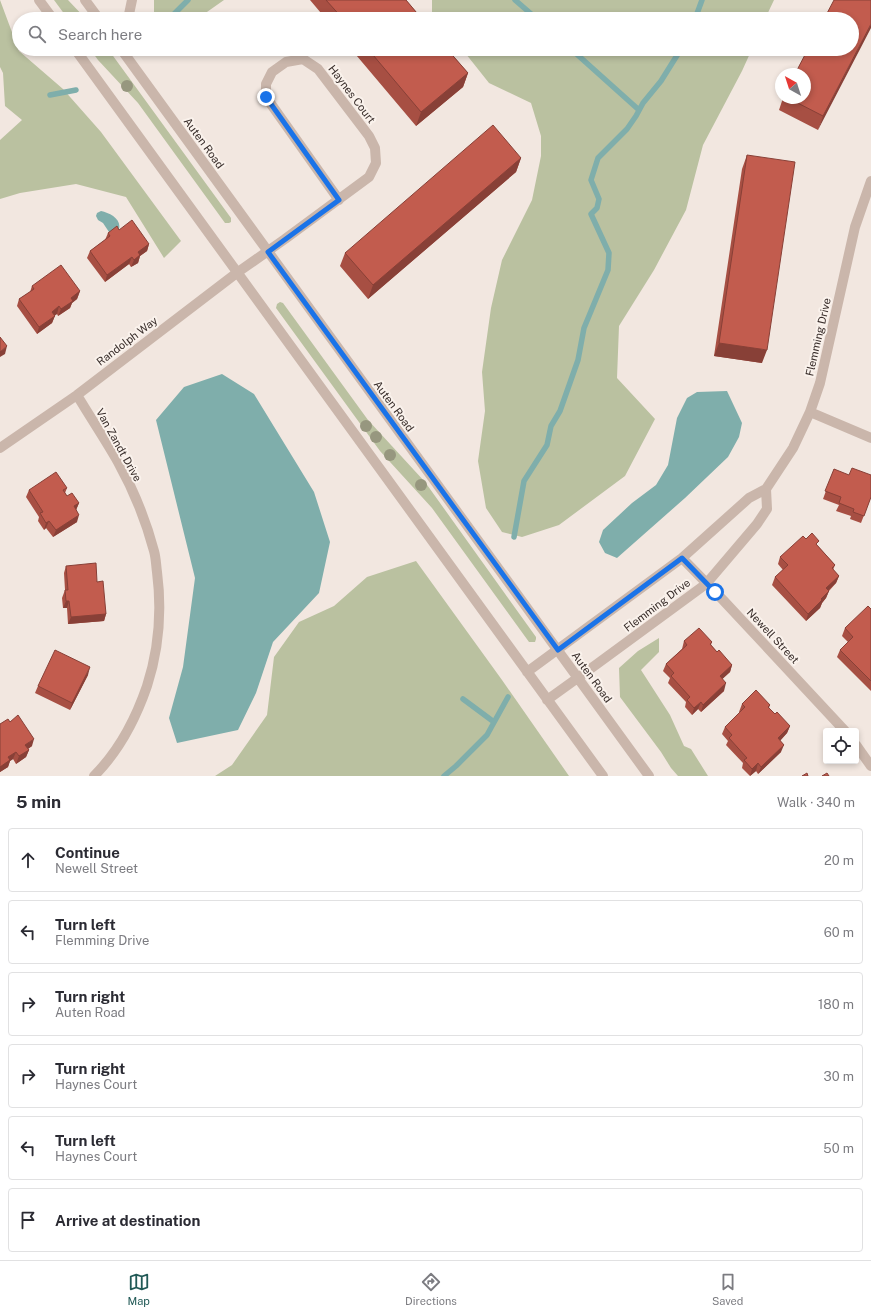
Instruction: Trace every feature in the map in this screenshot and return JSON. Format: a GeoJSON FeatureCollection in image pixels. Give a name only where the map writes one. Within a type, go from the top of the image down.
{"type":"FeatureCollection","features":[{"type":"Feature","properties":{"kind":"street"},"geometry":{"type":"LineString","coordinates":[[39,0],[48,12]]}},
{"type":"Feature","properties":{"kind":"street"},"geometry":{"type":"LineString","coordinates":[[85,0],[94,12]]}},
{"type":"Feature","properties":{"kind":"street"},"geometry":{"type":"LineString","coordinates":[[129,12],[132,0]]}},
{"type":"Feature","properties":{"kind":"street"},"geometry":{"type":"LineString","coordinates":[[80,56],[602,776]]}},
{"type":"Feature","properties":{"kind":"street","name":"Auten Road"},"geometry":{"type":"LineString","coordinates":[[126,56],[649,776]]}},
{"type":"Feature","properties":{"kind":"street","name":"Haynes Court"},"geometry":{"type":"LineString","coordinates":[[268,252],[339,200],[369,177],[376,163],[375,148],[369,136],[318,69],[303,60],[286,62],[272,72],[266,84],[266,97],[339,200]]}},
{"type":"Feature","properties":{"kind":"street","name":"Flemming Drive"},"geometry":{"type":"LineString","coordinates":[[527,672],[682,558],[749,498],[766,489],[793,448],[810,412],[820,383],[855,227],[871,181]]}},
{"type":"Feature","properties":{"kind":"street","name":"Randolph Way"},"geometry":{"type":"LineString","coordinates":[[0,448],[76,395],[238,272],[268,252]]}},
{"type":"Feature","properties":{"kind":"street","name":"Van Zandt Drive"},"geometry":{"type":"LineString","coordinates":[[76,395],[118,463],[137,502],[154,552],[160,593],[159,624],[154,664],[142,700],[124,737],[94,776]]}},
{"type":"Feature","properties":{"kind":"street"},"geometry":{"type":"LineString","coordinates":[[810,412],[871,438]]}},
{"type":"Feature","properties":{"kind":"street","name":"Flemming Drive"},"geometry":{"type":"LineString","coordinates":[[547,700],[706,584],[757,524],[767,509],[766,489]]}},
{"type":"Feature","properties":{"kind":"street","name":"Newell Street"},"geometry":{"type":"LineString","coordinates":[[682,558],[842,728]]}},
{"type":"Feature","properties":{"kind":"street"},"geometry":{"type":"LineString","coordinates":[[859,749],[871,766]]}},
{"type":"Feature","properties":{"kind":"green space"},"geometry":{"type":"Polygon","coordinates":[[[0,0],[12,32],[12,56],[25,56],[63,89],[101,132],[181,241],[164,258],[126,197],[76,184],[20,193],[0,199],[0,140],[22,120],[5,106],[3,73],[0,67],[0,0]]]}},
{"type":"Feature","properties":{"kind":"green space"},"geometry":{"type":"Polygon","coordinates":[[[54,0],[68,0],[79,12],[63,12],[54,0]]]}},
{"type":"Feature","properties":{"kind":"green space"},"geometry":{"type":"Polygon","coordinates":[[[154,0],[224,0],[207,12],[154,12],[154,0]]]}},
{"type":"Feature","properties":{"kind":"green space"},"geometry":{"type":"Polygon","coordinates":[[[432,0],[774,0],[768,12],[432,12],[432,0]]]}},
{"type":"Feature","properties":{"kind":"green space"},"geometry":{"type":"Polygon","coordinates":[[[95,56],[113,56],[231,218],[231,222],[225,223],[138,103],[95,56]]]}},
{"type":"Feature","properties":{"kind":"green space"},"geometry":{"type":"Polygon","coordinates":[[[468,56],[749,56],[703,145],[686,210],[654,270],[619,326],[617,378],[655,419],[625,476],[559,525],[522,537],[502,532],[486,508],[478,461],[485,411],[482,372],[491,308],[502,260],[532,200],[541,156],[541,136],[531,103],[489,83],[468,56]]]}},
{"type":"Feature","properties":{"kind":"green space"},"geometry":{"type":"Polygon","coordinates":[[[280,302],[283,303],[368,420],[425,482],[536,637],[535,642],[529,642],[432,508],[380,451],[276,308],[277,304],[280,302]]]}},
{"type":"Feature","properties":{"kind":"green space"},"geometry":{"type":"Polygon","coordinates":[[[416,561],[569,776],[215,776],[232,765],[267,715],[274,657],[299,622],[334,606],[367,577],[416,561]]]}},
{"type":"Feature","properties":{"kind":"green space"},"geometry":{"type":"Polygon","coordinates":[[[659,638],[659,652],[641,670],[670,715],[684,746],[691,749],[708,776],[678,776],[620,697],[619,668],[638,651],[659,638]]]}},
{"type":"Feature","properties":{"kind":"water"},"geometry":{"type":"Polygon","coordinates":[[[101,211],[116,218],[119,225],[117,233],[109,232],[103,223],[98,220],[96,216],[97,213],[101,211]]]}},
{"type":"Feature","properties":{"kind":"water"},"geometry":{"type":"Polygon","coordinates":[[[222,374],[254,394],[314,492],[330,542],[319,593],[273,642],[256,693],[238,730],[177,743],[169,718],[183,667],[195,578],[156,420],[184,387],[222,374]]]}},
{"type":"Feature","properties":{"kind":"water"},"geometry":{"type":"Polygon","coordinates":[[[727,391],[742,423],[739,437],[728,457],[685,498],[617,558],[605,553],[599,542],[603,530],[632,503],[656,485],[668,465],[677,418],[687,398],[697,392],[727,391]]]}},
{"type":"Feature","properties":{"kind":"building"},"geometry":{"type":"Polygon","coordinates":[[[326,0],[406,0],[416,12],[337,12],[326,0]]]}},
{"type":"Feature","properties":{"kind":"building"},"geometry":{"type":"Polygon","coordinates":[[[834,0],[871,0],[871,24],[859,47],[859,12],[828,12],[834,0]]]}},
{"type":"Feature","properties":{"kind":"building"},"geometry":{"type":"Polygon","coordinates":[[[374,56],[453,56],[468,73],[421,112],[374,56]]]}},
{"type":"Feature","properties":{"kind":"building"},"geometry":{"type":"Polygon","coordinates":[[[804,56],[854,56],[823,116],[800,104],[811,104],[811,68],[798,68],[804,56]]]}},
{"type":"Feature","properties":{"kind":"building"},"geometry":{"type":"Polygon","coordinates":[[[493,125],[521,158],[373,285],[345,253],[493,125]]]}},
{"type":"Feature","properties":{"kind":"building"},"geometry":{"type":"Polygon","coordinates":[[[747,155],[795,162],[767,350],[719,343],[747,155]]]}},
{"type":"Feature","properties":{"kind":"building"},"geometry":{"type":"Polygon","coordinates":[[[132,220],[149,244],[138,252],[140,255],[134,260],[132,257],[107,275],[90,251],[110,236],[108,233],[117,226],[119,230],[132,220]]]}},
{"type":"Feature","properties":{"kind":"building"},"geometry":{"type":"Polygon","coordinates":[[[61,265],[80,291],[71,298],[73,301],[61,309],[59,306],[52,312],[55,316],[39,327],[19,299],[34,289],[32,286],[61,265]]]}},
{"type":"Feature","properties":{"kind":"building"},"geometry":{"type":"Polygon","coordinates":[[[0,337],[7,346],[0,352],[0,337]]]}},
{"type":"Feature","properties":{"kind":"building"},"geometry":{"type":"Polygon","coordinates":[[[852,468],[871,475],[871,497],[864,516],[853,512],[854,509],[839,503],[841,497],[825,491],[834,469],[849,475],[852,468]]]}},
{"type":"Feature","properties":{"kind":"building"},"geometry":{"type":"Polygon","coordinates":[[[56,472],[67,488],[63,490],[67,496],[72,493],[79,503],[74,506],[79,515],[56,530],[49,521],[46,523],[40,513],[43,512],[29,490],[56,472]]]}},
{"type":"Feature","properties":{"kind":"building"},"geometry":{"type":"Polygon","coordinates":[[[812,533],[819,541],[816,544],[835,565],[832,568],[839,576],[826,588],[829,591],[808,614],[775,577],[788,565],[780,557],[803,536],[806,539],[812,533]]]}},
{"type":"Feature","properties":{"kind":"building"},"geometry":{"type":"Polygon","coordinates":[[[96,563],[97,582],[103,581],[106,614],[71,617],[69,601],[66,601],[65,590],[68,590],[66,566],[96,563]]]}},
{"type":"Feature","properties":{"kind":"building"},"geometry":{"type":"Polygon","coordinates":[[[868,606],[871,609],[871,681],[840,650],[853,637],[845,628],[868,606]]]}},
{"type":"Feature","properties":{"kind":"building"},"geometry":{"type":"Polygon","coordinates":[[[699,628],[712,642],[710,644],[717,652],[719,650],[732,665],[720,676],[726,683],[703,705],[701,702],[694,708],[687,700],[690,697],[671,676],[674,673],[666,664],[687,645],[684,641],[699,628]]]}},
{"type":"Feature","properties":{"kind":"building"},"geometry":{"type":"Polygon","coordinates":[[[55,650],[90,667],[72,703],[38,686],[55,650]]]}},
{"type":"Feature","properties":{"kind":"building"},"geometry":{"type":"Polygon","coordinates":[[[756,690],[770,705],[768,707],[775,714],[777,712],[790,726],[778,738],[784,745],[761,767],[758,763],[752,769],[744,760],[747,758],[729,738],[732,735],[725,727],[745,707],[742,704],[756,690]]]}},
{"type":"Feature","properties":{"kind":"building"},"geometry":{"type":"Polygon","coordinates":[[[18,715],[34,739],[25,745],[29,750],[19,756],[16,752],[8,757],[10,760],[0,767],[0,724],[8,719],[10,722],[18,715]]]}},
{"type":"Feature","properties":{"kind":"building"},"geometry":{"type":"Polygon","coordinates":[[[827,773],[829,776],[822,776],[827,773]]]}},
{"type":"Feature","properties":{"kind":"waterway"},"geometry":{"type":"LineString","coordinates":[[176,12],[188,0]]}},
{"type":"Feature","properties":{"kind":"waterway"},"geometry":{"type":"LineString","coordinates":[[515,0],[529,12]]}},
{"type":"Feature","properties":{"kind":"waterway"},"geometry":{"type":"LineString","coordinates":[[698,12],[702,0]]}},
{"type":"Feature","properties":{"kind":"waterway"},"geometry":{"type":"LineString","coordinates":[[579,56],[639,110]]}},
{"type":"Feature","properties":{"kind":"waterway"},"geometry":{"type":"LineString","coordinates":[[514,537],[524,481],[547,445],[551,426],[560,411],[578,360],[584,328],[608,270],[609,253],[591,214],[597,208],[599,199],[591,180],[598,158],[627,129],[643,103],[661,81],[677,56]]}},
{"type":"Feature","properties":{"kind":"waterway"},"geometry":{"type":"LineString","coordinates":[[50,95],[76,90]]}},
{"type":"Feature","properties":{"kind":"waterway"},"geometry":{"type":"LineString","coordinates":[[444,776],[487,735],[508,697]]}},
{"type":"Feature","properties":{"kind":"waterway"},"geometry":{"type":"LineString","coordinates":[[463,699],[494,722]]}},
{"type":"Feature","properties":{"kind":"route"},"geometry":{"type":"LineString","coordinates":[[266,97],[339,200],[268,252],[558,650],[682,558],[715,592]]}}]}
